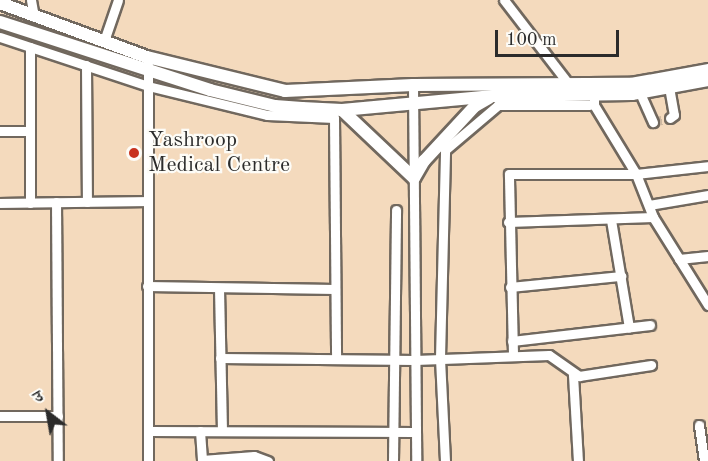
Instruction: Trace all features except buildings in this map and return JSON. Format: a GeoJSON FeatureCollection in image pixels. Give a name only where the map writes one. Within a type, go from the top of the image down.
{"type":"FeatureCollection","features":[{"type":"Feature","properties":{"kind":"main road"},"geometry":{"type":"LineString","coordinates":[[0,3],[147,57],[285,91],[413,85],[568,84],[592,94],[631,84],[703,76]]}},
{"type":"Feature","properties":{"kind":"main road"},"geometry":{"type":"LineString","coordinates":[[0,22],[148,71],[275,106],[342,110],[414,101],[493,96],[640,93],[703,76]]}},
{"type":"Feature","properties":{"kind":"main road"},"geometry":{"type":"LineString","coordinates":[[342,110],[414,178],[424,161],[475,106],[493,96]]}},
{"type":"Feature","properties":{"kind":"street"},"geometry":{"type":"LineString","coordinates":[[31,0],[34,17]]}},
{"type":"Feature","properties":{"kind":"street"},"geometry":{"type":"LineString","coordinates":[[104,41],[118,0]]}},
{"type":"Feature","properties":{"kind":"street"},"geometry":{"type":"LineString","coordinates":[[506,1],[577,94]]}},
{"type":"Feature","properties":{"kind":"street"},"geometry":{"type":"LineString","coordinates":[[0,37],[148,86],[267,114],[334,118],[336,359]]}},
{"type":"Feature","properties":{"kind":"street"},"geometry":{"type":"LineString","coordinates":[[30,47],[30,202]]}},
{"type":"Feature","properties":{"kind":"street"},"geometry":{"type":"LineString","coordinates":[[147,57],[148,461]]}},
{"type":"Feature","properties":{"kind":"street"},"geometry":{"type":"LineString","coordinates":[[86,65],[87,202]]}},
{"type":"Feature","properties":{"kind":"street"},"geometry":{"type":"LineString","coordinates":[[413,85],[416,461]]}},
{"type":"Feature","properties":{"kind":"street"},"geometry":{"type":"LineString","coordinates":[[669,87],[674,111],[670,118]]}},
{"type":"Feature","properties":{"kind":"street"},"geometry":{"type":"LineString","coordinates":[[640,93],[653,122]]}},
{"type":"Feature","properties":{"kind":"street"},"geometry":{"type":"LineString","coordinates":[[445,461],[440,358],[445,150],[498,105],[592,94],[594,105],[636,174],[654,217],[708,306]]}},
{"type":"Feature","properties":{"kind":"street"},"geometry":{"type":"LineString","coordinates":[[0,131],[30,131]]}},
{"type":"Feature","properties":{"kind":"street"},"geometry":{"type":"LineString","coordinates":[[513,354],[507,222],[508,174],[636,174],[708,166]]}},
{"type":"Feature","properties":{"kind":"street"},"geometry":{"type":"LineString","coordinates":[[648,205],[708,195]]}},
{"type":"Feature","properties":{"kind":"street"},"geometry":{"type":"LineString","coordinates":[[0,203],[147,201]]}},
{"type":"Feature","properties":{"kind":"street"},"geometry":{"type":"LineString","coordinates":[[56,202],[58,461]]}},
{"type":"Feature","properties":{"kind":"street"},"geometry":{"type":"LineString","coordinates":[[393,461],[396,210]]}},
{"type":"Feature","properties":{"kind":"street"},"geometry":{"type":"LineString","coordinates":[[507,222],[654,217]]}},
{"type":"Feature","properties":{"kind":"street"},"geometry":{"type":"LineString","coordinates":[[611,220],[629,328]]}},
{"type":"Feature","properties":{"kind":"street"},"geometry":{"type":"LineString","coordinates":[[679,259],[708,256]]}},
{"type":"Feature","properties":{"kind":"street"},"geometry":{"type":"LineString","coordinates":[[510,287],[621,276]]}},
{"type":"Feature","properties":{"kind":"street"},"geometry":{"type":"LineString","coordinates":[[147,286],[335,289]]}},
{"type":"Feature","properties":{"kind":"street"},"geometry":{"type":"LineString","coordinates":[[219,288],[222,432]]}},
{"type":"Feature","properties":{"kind":"street"},"geometry":{"type":"LineString","coordinates":[[512,341],[650,325]]}},
{"type":"Feature","properties":{"kind":"street"},"geometry":{"type":"LineString","coordinates":[[220,358],[415,360],[513,354],[549,355],[573,375],[578,461]]}},
{"type":"Feature","properties":{"kind":"street"},"geometry":{"type":"LineString","coordinates":[[573,375],[651,365]]}},
{"type":"Feature","properties":{"kind":"street"},"geometry":{"type":"LineString","coordinates":[[0,416],[58,416]]}},
{"type":"Feature","properties":{"kind":"street"},"geometry":{"type":"LineString","coordinates":[[699,425],[704,461]]}},
{"type":"Feature","properties":{"kind":"street"},"geometry":{"type":"LineString","coordinates":[[148,431],[416,432]]}},
{"type":"Feature","properties":{"kind":"street"},"geometry":{"type":"LineString","coordinates":[[200,431],[202,461],[254,456],[268,461]]}},
{"type":"Feature","properties":{"kind":"tunnel"},"geometry":{"type":"LineString","coordinates":[[653,122],[670,118]]}},
{"type":"Feature","properties":{"kind":"place","name":"Yashroop Medical Centre"},"geometry":{"type":"Point","coordinates":[134,153]}}]}
